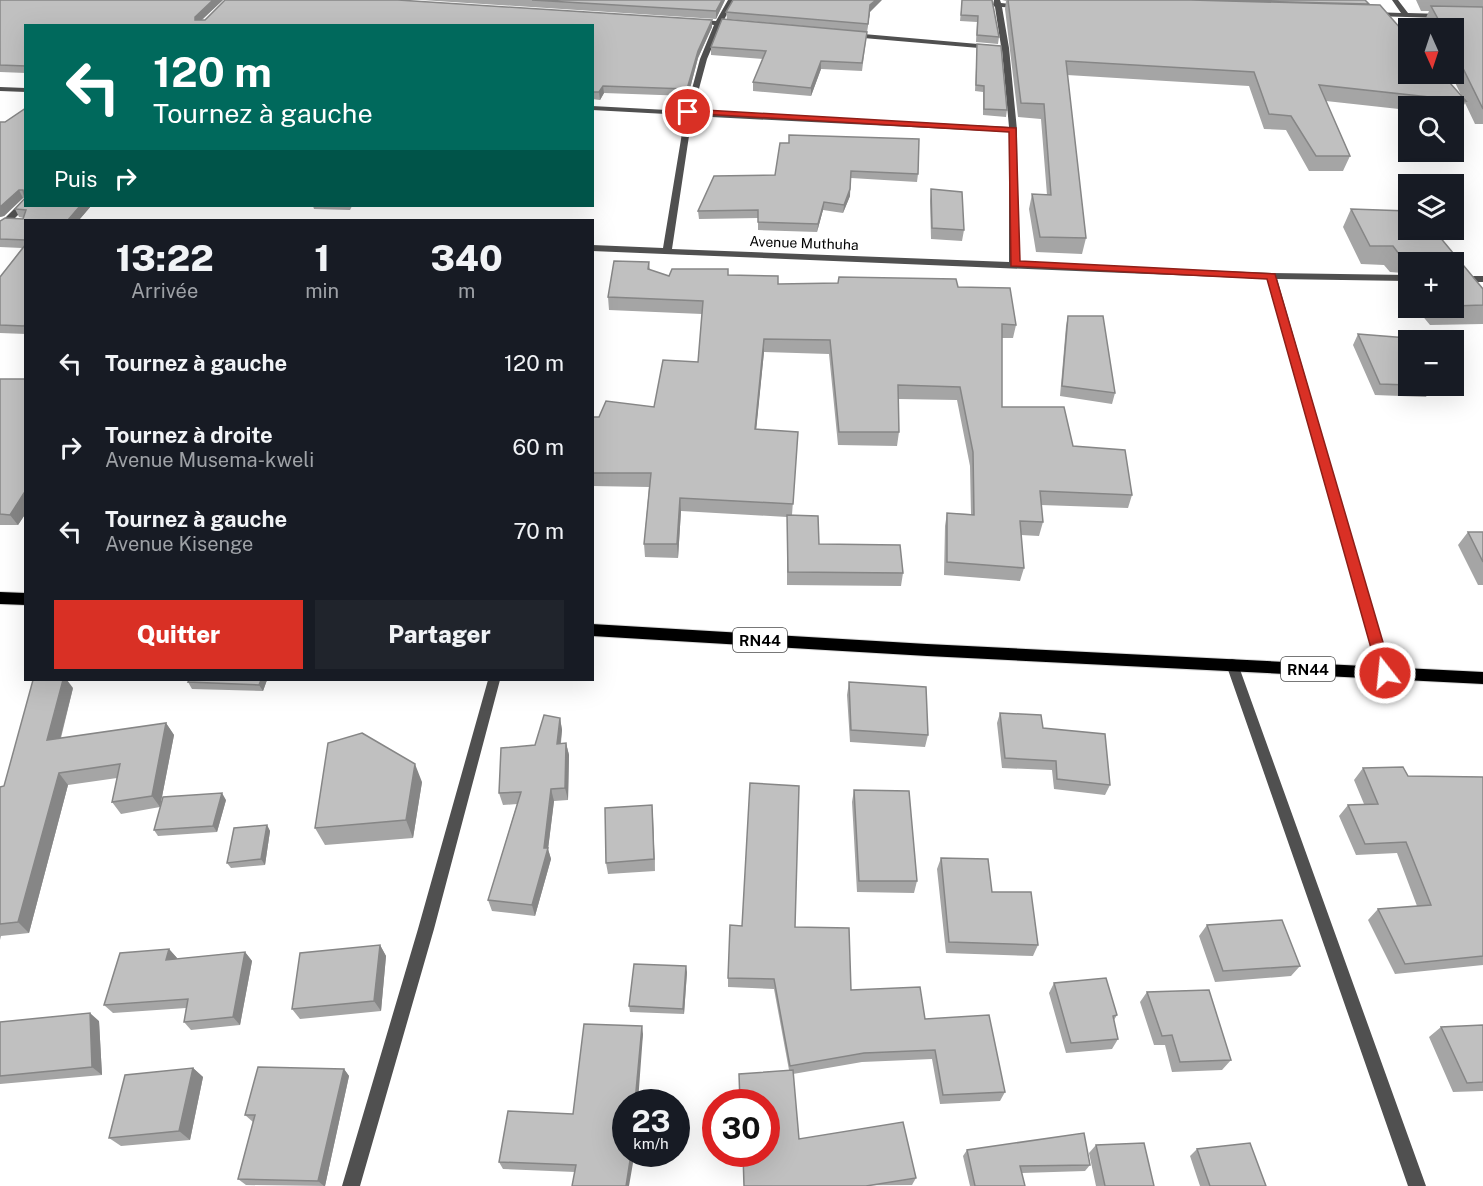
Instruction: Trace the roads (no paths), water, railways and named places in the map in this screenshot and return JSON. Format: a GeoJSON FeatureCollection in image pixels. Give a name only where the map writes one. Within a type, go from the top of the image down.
{"type":"FeatureCollection","features":[{"type":"Feature","properties":{"kind":"main road"},"geometry":{"type":"LineString","coordinates":[[0,598],[24,599]]}},
{"type":"Feature","properties":{"kind":"main road","name":"RN44"},"geometry":{"type":"LineString","coordinates":[[594,630],[927,650],[1483,678]]}},
{"type":"Feature","properties":{"kind":"street"},"geometry":{"type":"LineString","coordinates":[[667,251],[688,112],[717,23],[731,0]]}},
{"type":"Feature","properties":{"kind":"street"},"geometry":{"type":"LineString","coordinates":[[1395,0],[1405,14]]}},
{"type":"Feature","properties":{"kind":"street"},"geometry":{"type":"LineString","coordinates":[[1014,264],[1013,130],[1005,48],[997,3],[1030,6]]}},
{"type":"Feature","properties":{"kind":"street"},"geometry":{"type":"LineString","coordinates":[[1359,13],[1448,16]]}},
{"type":"Feature","properties":{"kind":"street"},"geometry":{"type":"LineString","coordinates":[[694,21],[741,25]]}},
{"type":"Feature","properties":{"kind":"street"},"geometry":{"type":"LineString","coordinates":[[844,34],[1005,48]]}},
{"type":"Feature","properties":{"kind":"street"},"geometry":{"type":"LineString","coordinates":[[0,89],[24,90]]}},
{"type":"Feature","properties":{"kind":"street"},"geometry":{"type":"LineString","coordinates":[[594,108],[1013,130]]}},
{"type":"Feature","properties":{"kind":"street"},"geometry":{"type":"LineString","coordinates":[[6,223],[24,204]]}},
{"type":"Feature","properties":{"kind":"street","name":"Avenue Muthuha"},"geometry":{"type":"LineString","coordinates":[[594,248],[1272,276],[1398,278]]}},
{"type":"Feature","properties":{"kind":"street"},"geometry":{"type":"LineString","coordinates":[[1272,276],[1385,673]]}},
{"type":"Feature","properties":{"kind":"street"},"geometry":{"type":"LineString","coordinates":[[1464,279],[1483,279]]}},
{"type":"Feature","properties":{"kind":"street"},"geometry":{"type":"LineString","coordinates":[[1232,664],[1417,1186]]}},
{"type":"Feature","properties":{"kind":"street"},"geometry":{"type":"LineString","coordinates":[[351,1186],[426,929],[494,681]]}}]}
